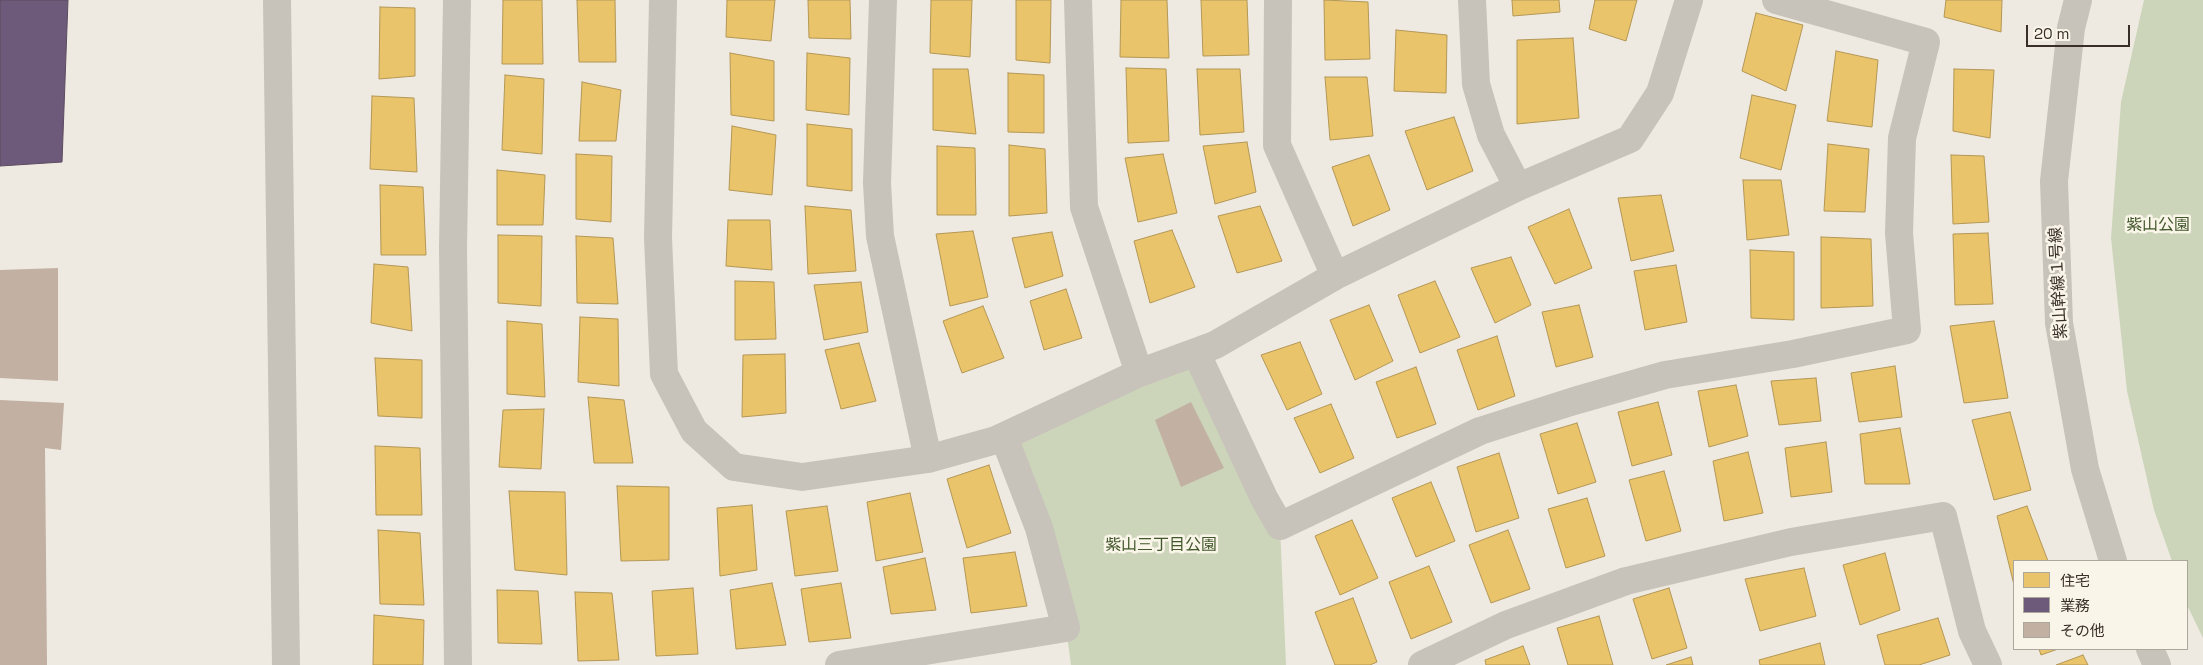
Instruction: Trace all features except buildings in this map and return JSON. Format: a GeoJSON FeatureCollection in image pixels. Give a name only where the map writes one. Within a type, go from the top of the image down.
{"type":"FeatureCollection","features":[{"type":"Feature","properties":{"kind":"street"},"geometry":{"type":"LineString","coordinates":[[277,0],[286,665]]}},
{"type":"Feature","properties":{"kind":"street"},"geometry":{"type":"LineString","coordinates":[[457,0],[454,259],[458,665]]}},
{"type":"Feature","properties":{"kind":"street"},"geometry":{"type":"LineString","coordinates":[[663,0],[658,238],[664,374],[694,431],[734,466],[802,477],[928,459],[1004,437],[1140,373],[1215,345],[1335,276],[1518,188],[1630,139],[1660,93],[1689,0]]}},
{"type":"Feature","properties":{"kind":"street"},"geometry":{"type":"LineString","coordinates":[[883,0],[877,183],[880,236],[928,459]]}},
{"type":"Feature","properties":{"kind":"street"},"geometry":{"type":"LineString","coordinates":[[1078,0],[1084,207],[1140,373]]}},
{"type":"Feature","properties":{"kind":"street"},"geometry":{"type":"LineString","coordinates":[[1278,0],[1277,145],[1335,276]]}},
{"type":"Feature","properties":{"kind":"street"},"geometry":{"type":"LineString","coordinates":[[1472,0],[1476,84],[1491,135],[1518,188]]}},
{"type":"Feature","properties":{"kind":"street"},"geometry":{"type":"LineString","coordinates":[[1196,352],[1264,498],[1280,526],[1480,431],[1574,401],[1666,375],[1793,354],[1907,330],[1899,233],[1902,138],[1926,42],[1776,0]]}},
{"type":"Feature","properties":{"kind":"street","name":"紫山幹線１号線"},"geometry":{"type":"LineString","coordinates":[[2078,0],[2071,28],[2054,181],[2059,323],[2085,469],[2113,560]]}},
{"type":"Feature","properties":{"kind":"street"},"geometry":{"type":"LineString","coordinates":[[839,665],[1066,628],[1039,528],[1004,437]]}},
{"type":"Feature","properties":{"kind":"street"},"geometry":{"type":"LineString","coordinates":[[1422,665],[1506,625],[1626,581],[1791,542],[1943,516],[1972,631],[1988,665]]}},
{"type":"Feature","properties":{"kind":"street"},"geometry":{"type":"LineString","coordinates":[[2150,650],[2157,665]]}},
{"type":"Feature","properties":{"kind":"green space","name":"紫山公園"},"geometry":{"type":"Polygon","coordinates":[[[2144,0],[2203,0],[2203,638],[2188,607],[2188,560],[2172,560],[2154,510],[2127,391],[2111,238],[2121,102],[2144,0]]]}},
{"type":"Feature","properties":{"kind":"green space","name":"紫山三丁目公園"},"geometry":{"type":"Polygon","coordinates":[[[1196,352],[1280,526],[1286,665],[1071,665],[1066,628],[1004,437],[1196,352]]]}}]}
